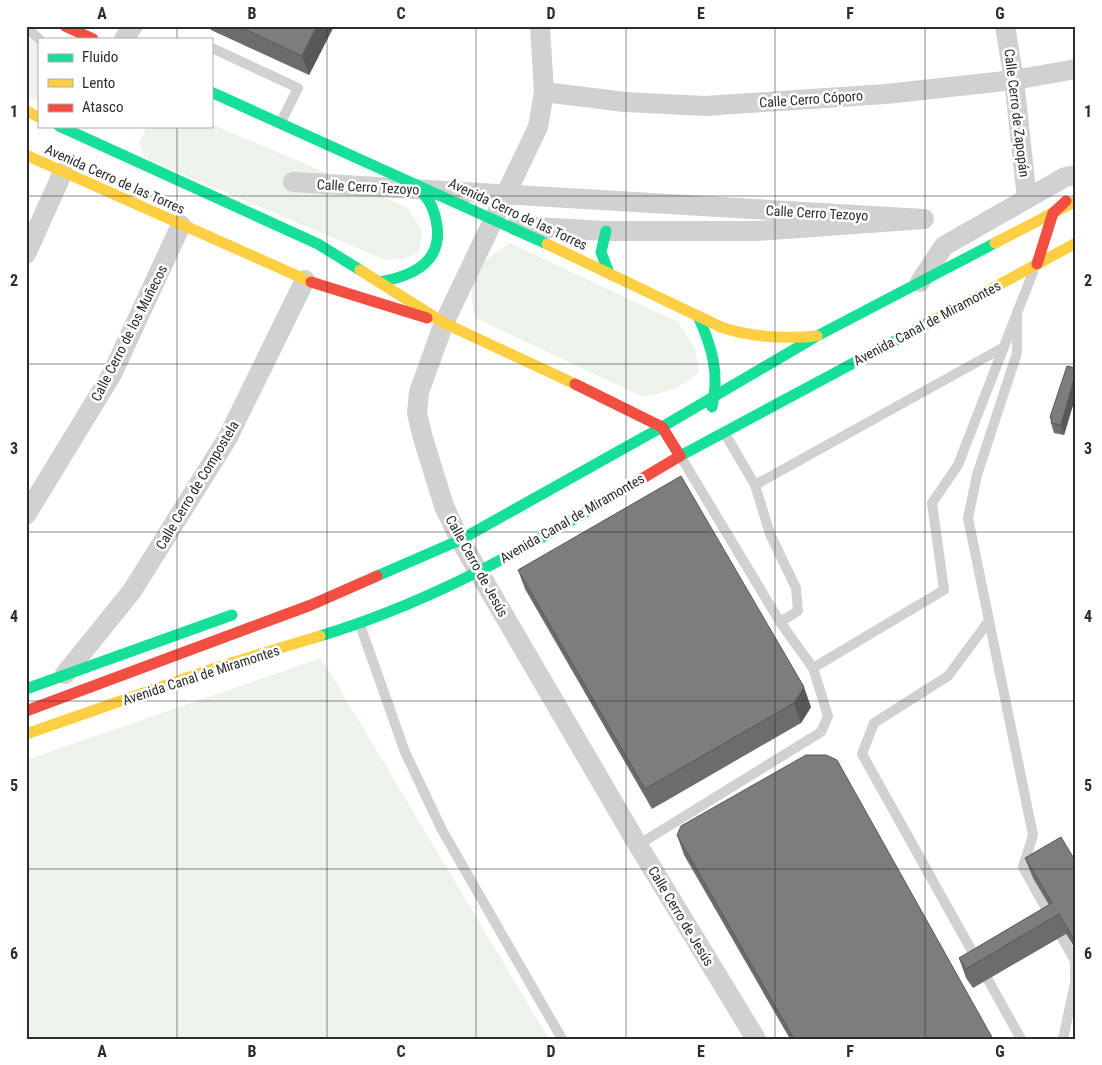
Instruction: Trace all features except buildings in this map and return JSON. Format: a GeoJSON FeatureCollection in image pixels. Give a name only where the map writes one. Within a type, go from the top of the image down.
{"type":"FeatureCollection","features":[{"type":"Feature","properties":{"kind":"main road"},"geometry":{"type":"LineString","coordinates":[[65,26],[91,38]]}},
{"type":"Feature","properties":{"kind":"main road","name":"Avenida Cerro de las Torres"},"geometry":{"type":"LineString","coordinates":[[212,92],[500,222],[698,316],[741,334],[776,338],[817,336]]}},
{"type":"Feature","properties":{"kind":"main road"},"geometry":{"type":"LineString","coordinates":[[26,111],[38,117]]}},
{"type":"Feature","properties":{"kind":"main road","name":"Avenida Cerro de las Torres"},"geometry":{"type":"LineString","coordinates":[[63,128],[318,244],[444,323],[633,411],[662,427],[680,456]]}},
{"type":"Feature","properties":{"kind":"main road","name":"Avenida Cerro de las Torres"},"geometry":{"type":"LineString","coordinates":[[26,155],[305,280],[444,323]]}},
{"type":"Feature","properties":{"kind":"main road"},"geometry":{"type":"LineString","coordinates":[[379,282],[393,280],[414,272],[433,255],[438,244],[439,232],[433,208],[427,197],[409,181]]}},
{"type":"Feature","properties":{"kind":"main road","name":"Avenida Canal de Miramontes"},"geometry":{"type":"LineString","coordinates":[[1037,264],[1053,214],[1076,191]]}},
{"type":"Feature","properties":{"kind":"main road","name":"Avenida Canal de Miramontes"},"geometry":{"type":"LineString","coordinates":[[26,711],[311,605],[460,540],[662,427],[817,336],[1076,202]]}},
{"type":"Feature","properties":{"kind":"main road"},"geometry":{"type":"LineString","coordinates":[[606,231],[601,240],[600,252],[609,273]]}},
{"type":"Feature","properties":{"kind":"main road","name":"Avenida Canal de Miramontes"},"geometry":{"type":"LineString","coordinates":[[26,734],[221,666],[360,624],[416,602],[478,572],[551,532],[680,456],[1076,243]]}},
{"type":"Feature","properties":{"kind":"main road"},"geometry":{"type":"LineString","coordinates":[[698,316],[714,354],[717,376],[716,395],[708,416]]}},
{"type":"Feature","properties":{"kind":"main road"},"geometry":{"type":"LineString","coordinates":[[680,456],[698,434]]}},
{"type":"Feature","properties":{"kind":"main road"},"geometry":{"type":"LineString","coordinates":[[304,593],[311,605],[310,618]]}},
{"type":"Feature","properties":{"kind":"main road"},"geometry":{"type":"LineString","coordinates":[[26,689],[248,610]]}},
{"type":"Feature","properties":{"kind":"main road"},"geometry":{"type":"LineString","coordinates":[[221,666],[250,647],[294,632]]}},
{"type":"Feature","properties":{"kind":"street"},"geometry":{"type":"LineString","coordinates":[[125,38],[132,26]]}},
{"type":"Feature","properties":{"kind":"street","name":"Calle Cerro de Jesús"},"geometry":{"type":"LineString","coordinates":[[540,26],[544,92],[538,127],[500,222],[444,323],[418,392],[417,413],[444,506],[460,540],[638,845],[756,1039]]}},
{"type":"Feature","properties":{"kind":"street","name":"Calle Cerro de Zapopán"},"geometry":{"type":"LineString","coordinates":[[1005,26],[1014,80],[1027,199]]}},
{"type":"Feature","properties":{"kind":"street","name":"Calle Cerro Cóporo"},"geometry":{"type":"LineString","coordinates":[[544,92],[625,102],[705,106],[886,94],[1014,80],[1076,69]]}},
{"type":"Feature","properties":{"kind":"street"},"geometry":{"type":"LineString","coordinates":[[26,254],[63,172]]}},
{"type":"Feature","properties":{"kind":"street","name":"Avenida Canal de Miramontes"},"geometry":{"type":"LineString","coordinates":[[920,283],[944,246],[1065,178],[1076,175]]}},
{"type":"Feature","properties":{"kind":"street","name":"Calle Cerro Tezoyo"},"geometry":{"type":"LineString","coordinates":[[293,182],[924,219],[758,231],[606,231],[500,222]]}},
{"type":"Feature","properties":{"kind":"street","name":"Calle Cerro de los Muñecos"},"geometry":{"type":"LineString","coordinates":[[26,515],[112,374],[181,225]]}},
{"type":"Feature","properties":{"kind":"street","name":"Calle Cerro de Compostela"},"geometry":{"type":"LineString","coordinates":[[64,675],[132,591],[227,439],[305,280]]}},
{"type":"Feature","properties":{"kind":"lane"},"geometry":{"type":"LineString","coordinates":[[26,28],[38,38]]}},
{"type":"Feature","properties":{"kind":"lane"},"geometry":{"type":"LineString","coordinates":[[212,48],[298,88],[278,122],[220,108]]}},
{"type":"Feature","properties":{"kind":"lane"},"geometry":{"type":"LineString","coordinates":[[813,668],[944,590],[932,503],[958,465],[1037,264]]}},
{"type":"Feature","properties":{"kind":"lane"},"geometry":{"type":"LineString","coordinates":[[1017,314],[1017,353],[977,475],[968,518],[1033,835],[1023,868],[1075,961],[1075,984],[1063,1039]]}},
{"type":"Feature","properties":{"kind":"lane"},"geometry":{"type":"LineString","coordinates":[[755,486],[1004,347]]}},
{"type":"Feature","properties":{"kind":"lane"},"geometry":{"type":"LineString","coordinates":[[724,432],[755,486],[770,534],[796,588],[798,611],[780,622]]}},
{"type":"Feature","properties":{"kind":"lane"},"geometry":{"type":"LineString","coordinates":[[638,845],[821,732],[828,716],[813,668],[780,622],[680,456]]}},
{"type":"Feature","properties":{"kind":"lane"},"geometry":{"type":"LineString","coordinates":[[988,622],[948,676],[874,723],[862,754],[1021,1039]]}},
{"type":"Feature","properties":{"kind":"lane"},"geometry":{"type":"LineString","coordinates":[[360,624],[404,752],[438,821],[562,1039]]}},
{"type":"Feature","properties":{"kind":"shaded area"},"geometry":{"type":"Polygon","coordinates":[[[26,37],[38,45],[38,102],[26,96],[26,37]]]}},
{"type":"Feature","properties":{"kind":"shaded area"},"geometry":{"type":"Polygon","coordinates":[[[212,124],[407,207],[422,230],[419,253],[402,259],[385,260],[145,158],[139,143],[146,128],[212,128],[212,124]]]}},
{"type":"Feature","properties":{"kind":"shaded area"},"geometry":{"type":"Polygon","coordinates":[[[510,243],[678,322],[695,348],[699,371],[694,377],[681,385],[643,397],[475,318],[471,291],[475,273],[488,259],[510,243]]]}},
{"type":"Feature","properties":{"kind":"shaded area"},"geometry":{"type":"Polygon","coordinates":[[[321,658],[549,1039],[26,1039],[26,760],[321,658]]]}},
{"type":"Feature","properties":{"kind":"traffic: fast"},"geometry":{"type":"LineString","coordinates":[[212,92],[547,244]]}},
{"type":"Feature","properties":{"kind":"traffic: fast"},"geometry":{"type":"LineString","coordinates":[[63,128],[318,244],[360,270]]}},
{"type":"Feature","properties":{"kind":"traffic: fast"},"geometry":{"type":"LineString","coordinates":[[379,282],[404,276],[415,271],[431,256],[436,246],[438,234],[433,209],[425,195],[413,184]]}},
{"type":"Feature","properties":{"kind":"traffic: fast"},"geometry":{"type":"LineString","coordinates":[[606,231],[601,252],[609,273]]}},
{"type":"Feature","properties":{"kind":"traffic: fast"},"geometry":{"type":"LineString","coordinates":[[662,427],[817,336],[995,243]]}},
{"type":"Feature","properties":{"kind":"traffic: fast"},"geometry":{"type":"LineString","coordinates":[[698,316],[711,350],[715,372],[712,407]]}},
{"type":"Feature","properties":{"kind":"traffic: fast"},"geometry":{"type":"LineString","coordinates":[[680,456],[930,322]]}},
{"type":"Feature","properties":{"kind":"traffic: fast"},"geometry":{"type":"LineString","coordinates":[[377,576],[460,540],[662,427]]}},
{"type":"Feature","properties":{"kind":"traffic: fast"},"geometry":{"type":"LineString","coordinates":[[320,636],[426,597],[493,564],[591,509]]}},
{"type":"Feature","properties":{"kind":"traffic: fast"},"geometry":{"type":"LineString","coordinates":[[26,689],[232,615]]}},
{"type":"Feature","properties":{"kind":"traffic: slow"},"geometry":{"type":"LineString","coordinates":[[26,111],[38,117]]}},
{"type":"Feature","properties":{"kind":"traffic: slow"},"geometry":{"type":"LineString","coordinates":[[26,155],[311,282]]}},
{"type":"Feature","properties":{"kind":"traffic: slow"},"geometry":{"type":"LineString","coordinates":[[995,243],[1076,201]]}},
{"type":"Feature","properties":{"kind":"traffic: slow"},"geometry":{"type":"LineString","coordinates":[[930,322],[1076,243]]}},
{"type":"Feature","properties":{"kind":"traffic: slow"},"geometry":{"type":"LineString","coordinates":[[547,244],[721,327],[769,337],[817,336]]}},
{"type":"Feature","properties":{"kind":"traffic: slow"},"geometry":{"type":"LineString","coordinates":[[360,270],[444,323],[575,384]]}},
{"type":"Feature","properties":{"kind":"traffic: slow"},"geometry":{"type":"LineString","coordinates":[[26,734],[221,666],[320,636]]}},
{"type":"Feature","properties":{"kind":"traffic: jam"},"geometry":{"type":"LineString","coordinates":[[65,26],[91,38]]}},
{"type":"Feature","properties":{"kind":"traffic: jam"},"geometry":{"type":"LineString","coordinates":[[1037,264],[1053,213],[1066,201]]}},
{"type":"Feature","properties":{"kind":"traffic: jam"},"geometry":{"type":"LineString","coordinates":[[311,282],[427,318]]}},
{"type":"Feature","properties":{"kind":"traffic: jam"},"geometry":{"type":"LineString","coordinates":[[575,384],[662,427],[680,456]]}},
{"type":"Feature","properties":{"kind":"traffic: jam"},"geometry":{"type":"LineString","coordinates":[[591,509],[680,456]]}},
{"type":"Feature","properties":{"kind":"traffic: jam"},"geometry":{"type":"LineString","coordinates":[[26,711],[311,605],[377,576]]}}]}
